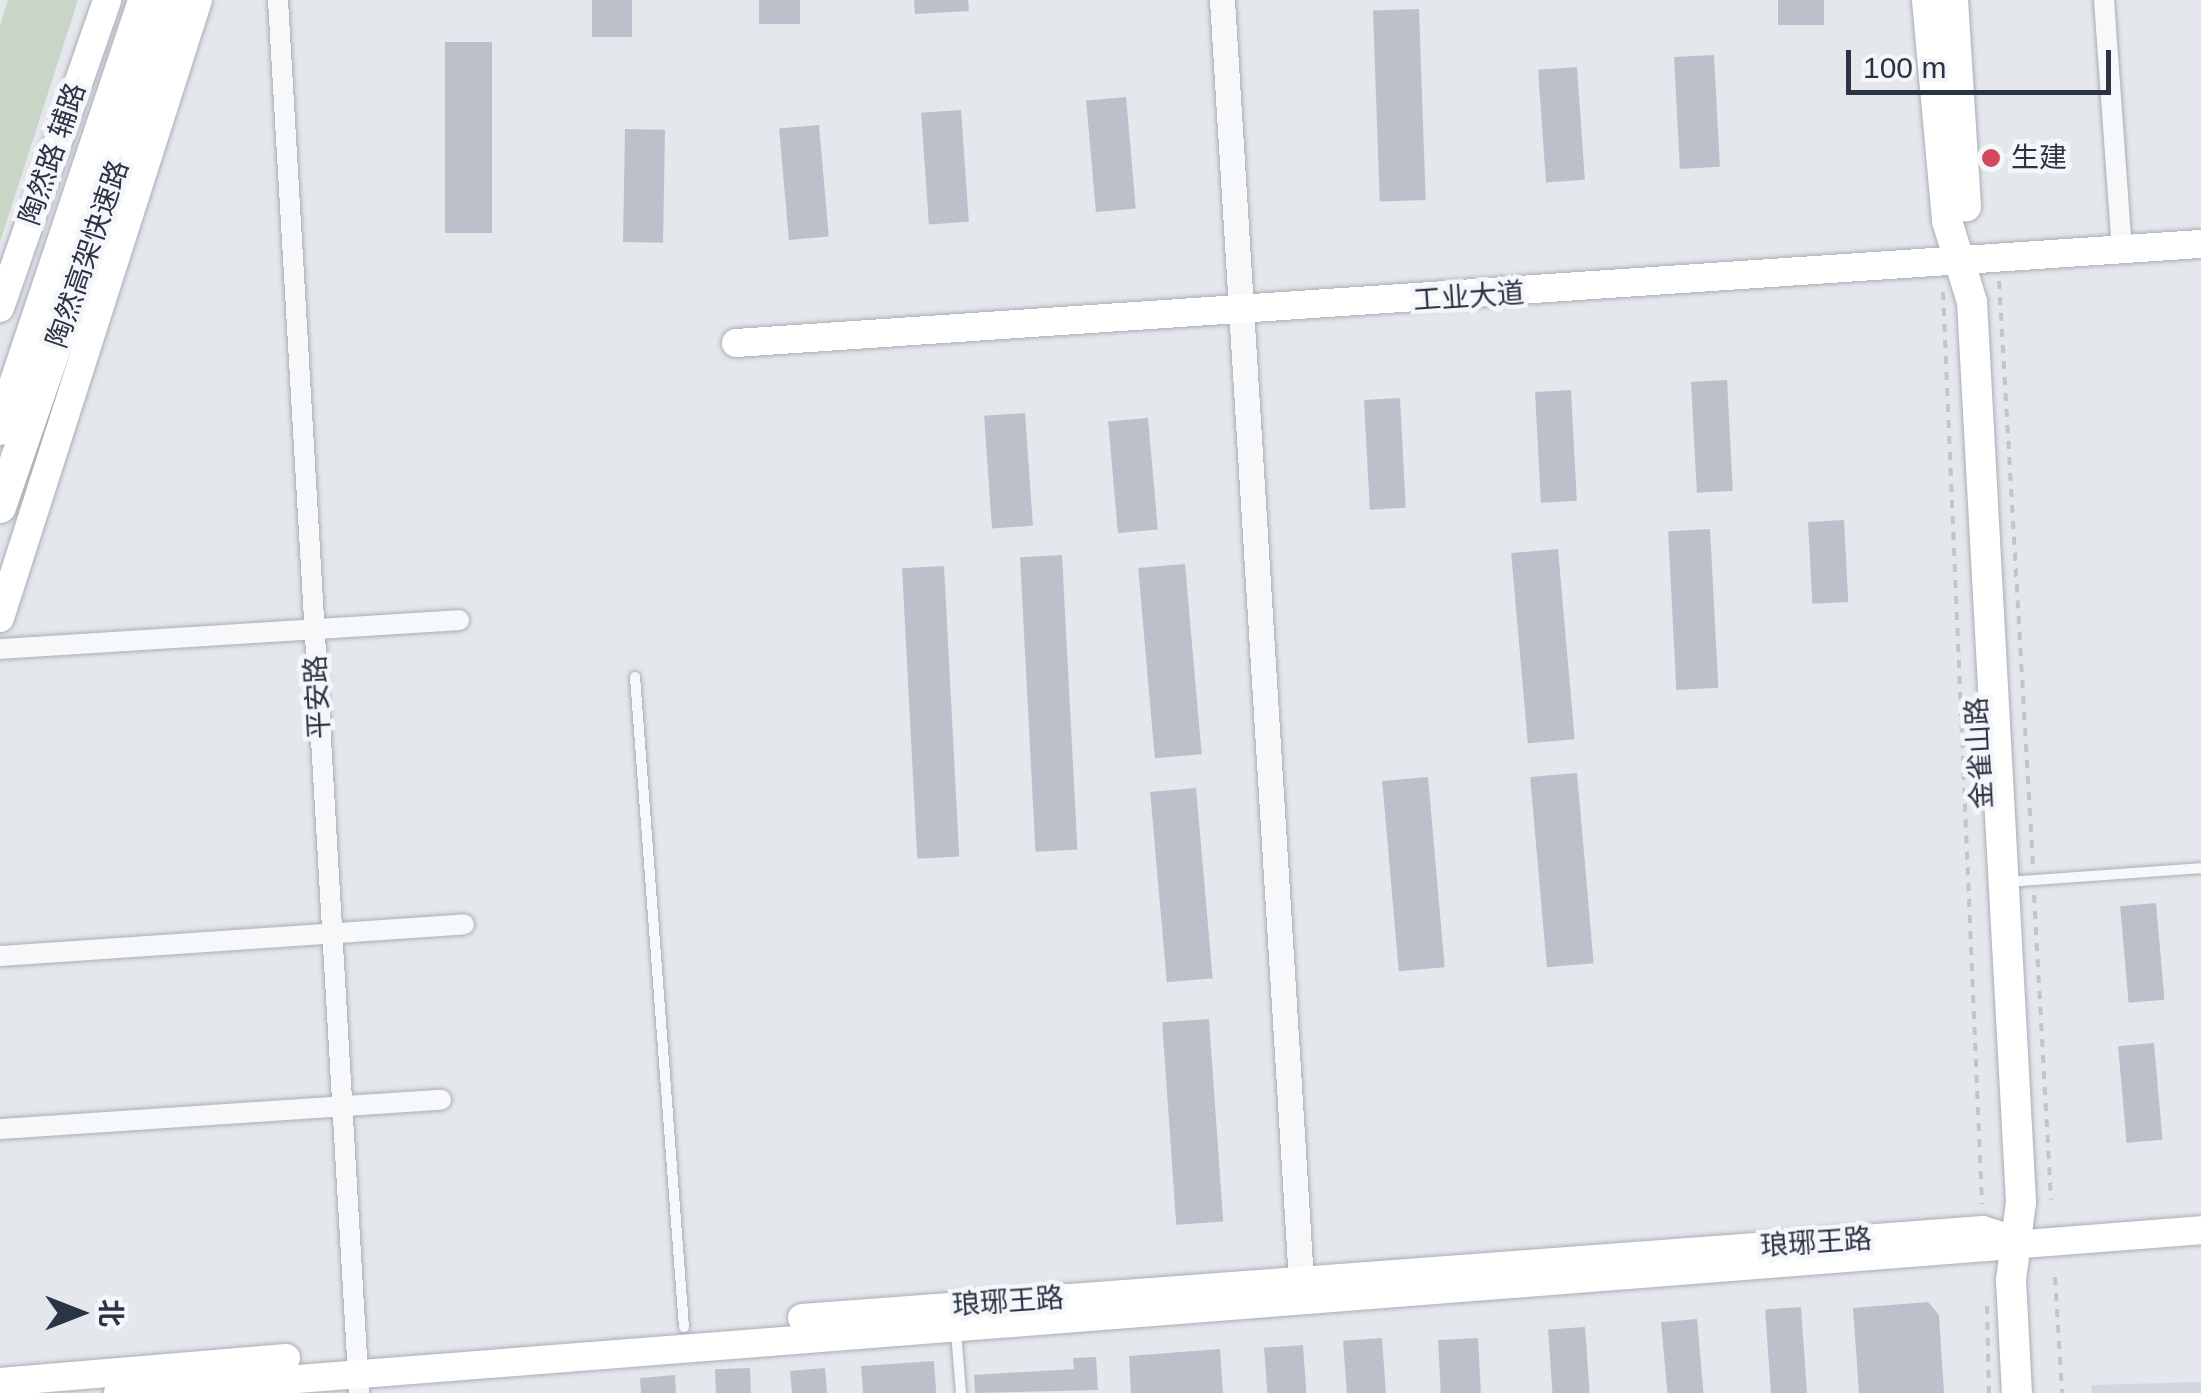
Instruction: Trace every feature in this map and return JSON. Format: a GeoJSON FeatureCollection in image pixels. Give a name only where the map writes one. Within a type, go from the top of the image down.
{"type":"FeatureCollection","features":[{"type":"Feature","properties":{"kind":"highway","name":"陶然高架快速路"},"geometry":{"type":"LineString","coordinates":[[0,429],[144,0]]}},
{"type":"Feature","properties":{"kind":"highway","name":"陶然高架快速路"},"geometry":{"type":"LineString","coordinates":[[0,508],[175,0]]}},
{"type":"Feature","properties":{"kind":"main road","name":"陶然路 辅路"},"geometry":{"type":"LineString","coordinates":[[0,308],[107,0]]}},
{"type":"Feature","properties":{"kind":"main road"},"geometry":{"type":"LineString","coordinates":[[0,618],[198,0]]}},
{"type":"Feature","properties":{"kind":"main road","name":"金雀山路"},"geometry":{"type":"LineString","coordinates":[[1927,0],[1947,220],[1972,302],[2018,881],[2021,1202],[2016,1241],[2016,1393]]}},
{"type":"Feature","properties":{"kind":"main road","name":"金雀山路"},"geometry":{"type":"LineString","coordinates":[[1954,0],[1966,220],[1957,302],[2003,1202],[2026,1279],[2032,1393]]}},
{"type":"Feature","properties":{"kind":"main road","name":"工业大道"},"geometry":{"type":"LineString","coordinates":[[736,343],[1245,312],[2201,244]]}},
{"type":"Feature","properties":{"kind":"main road","name":"琅琊王路"},"geometry":{"type":"LineString","coordinates":[[118,1393],[955,1316],[1302,1291],[1983,1230],[2016,1241],[2201,1230]]}},
{"type":"Feature","properties":{"kind":"main road","name":"琅琊王路"},"geometry":{"type":"LineString","coordinates":[[0,1382],[357,1372],[684,1327],[955,1316]]}},
{"type":"Feature","properties":{"kind":"street","name":"平安路"},"geometry":{"type":"LineString","coordinates":[[278,0],[357,1372]]}},
{"type":"Feature","properties":{"kind":"street"},"geometry":{"type":"LineString","coordinates":[[1222,0],[1245,312],[1302,1291]]}},
{"type":"Feature","properties":{"kind":"street"},"geometry":{"type":"LineString","coordinates":[[2104,0],[2122,250]]}},
{"type":"Feature","properties":{"kind":"street"},"geometry":{"type":"LineString","coordinates":[[0,649],[459,620]]}},
{"type":"Feature","properties":{"kind":"street"},"geometry":{"type":"LineString","coordinates":[[0,956],[464,924]]}},
{"type":"Feature","properties":{"kind":"street"},"geometry":{"type":"LineString","coordinates":[[0,1128],[341,1110],[441,1100]]}},
{"type":"Feature","properties":{"kind":"lane"},"geometry":{"type":"LineString","coordinates":[[635,678],[684,1327]]}},
{"type":"Feature","properties":{"kind":"lane"},"geometry":{"type":"LineString","coordinates":[[2018,881],[2201,868]]}},
{"type":"Feature","properties":{"kind":"lane"},"geometry":{"type":"LineString","coordinates":[[955,1316],[961,1393]]}},
{"type":"Feature","properties":{"kind":"path"},"geometry":{"type":"LineString","coordinates":[[1998,259],[2018,881],[2051,1200]]}},
{"type":"Feature","properties":{"kind":"path"},"geometry":{"type":"LineString","coordinates":[[1962,263],[1943,289],[1982,1204]]}},
{"type":"Feature","properties":{"kind":"path"},"geometry":{"type":"LineString","coordinates":[[2056,1277],[2062,1393]]}},
{"type":"Feature","properties":{"kind":"path"},"geometry":{"type":"LineString","coordinates":[[1987,1300],[1989,1393]]}},
{"type":"Feature","properties":{"kind":"shaded area"},"geometry":{"type":"Polygon","coordinates":[[[2201,1382],[2201,1393],[2092,1393],[2091,1385],[2201,1382]]]}},
{"type":"Feature","properties":{"kind":"green space"},"geometry":{"type":"Polygon","coordinates":[[[8,0],[78,0],[0,242],[0,25],[8,0]]]}},
{"type":"Feature","properties":{"kind":"building"},"geometry":{"type":"Polygon","coordinates":[[[592,0],[632,0],[632,37],[592,37],[592,0]]]}},
{"type":"Feature","properties":{"kind":"building"},"geometry":{"type":"Polygon","coordinates":[[[759,0],[800,0],[800,24],[759,24],[759,0]]]}},
{"type":"Feature","properties":{"kind":"building"},"geometry":{"type":"Polygon","coordinates":[[[914,0],[968,0],[969,11],[915,14],[914,0]]]}},
{"type":"Feature","properties":{"kind":"building"},"geometry":{"type":"Polygon","coordinates":[[[1778,0],[1824,0],[1824,25],[1778,25],[1778,0]]]}},
{"type":"Feature","properties":{"kind":"building"},"geometry":{"type":"Polygon","coordinates":[[[1419,9],[1426,200],[1380,201],[1373,11],[1419,9]]]}},
{"type":"Feature","properties":{"kind":"building"},"geometry":{"type":"Polygon","coordinates":[[[445,42],[492,42],[492,233],[445,233],[445,42]]]}},
{"type":"Feature","properties":{"kind":"building"},"geometry":{"type":"Polygon","coordinates":[[[1714,55],[1720,167],[1680,169],[1674,57],[1714,55]]]}},
{"type":"Feature","properties":{"kind":"building"},"geometry":{"type":"Polygon","coordinates":[[[1577,67],[1585,180],[1546,182],[1538,70],[1577,67]]]}},
{"type":"Feature","properties":{"kind":"building"},"geometry":{"type":"Polygon","coordinates":[[[1126,97],[1136,209],[1096,212],[1086,100],[1126,97]]]}},
{"type":"Feature","properties":{"kind":"building"},"geometry":{"type":"Polygon","coordinates":[[[961,110],[969,222],[929,225],[921,113],[961,110]]]}},
{"type":"Feature","properties":{"kind":"building"},"geometry":{"type":"Polygon","coordinates":[[[819,125],[829,237],[789,240],[779,128],[819,125]]]}},
{"type":"Feature","properties":{"kind":"building"},"geometry":{"type":"Polygon","coordinates":[[[625,129],[665,130],[663,243],[623,242],[625,129]]]}},
{"type":"Feature","properties":{"kind":"building"},"geometry":{"type":"Polygon","coordinates":[[[1727,380],[1733,491],[1697,493],[1691,382],[1727,380]]]}},
{"type":"Feature","properties":{"kind":"building"},"geometry":{"type":"Polygon","coordinates":[[[1571,390],[1577,501],[1541,503],[1535,392],[1571,390]]]}},
{"type":"Feature","properties":{"kind":"building"},"geometry":{"type":"Polygon","coordinates":[[[1400,398],[1406,508],[1370,510],[1364,400],[1400,398]]]}},
{"type":"Feature","properties":{"kind":"building"},"geometry":{"type":"Polygon","coordinates":[[[1025,413],[1033,526],[992,529],[984,416],[1025,413]]]}},
{"type":"Feature","properties":{"kind":"building"},"geometry":{"type":"Polygon","coordinates":[[[1148,418],[1158,530],[1118,533],[1108,421],[1148,418]]]}},
{"type":"Feature","properties":{"kind":"building"},"geometry":{"type":"Polygon","coordinates":[[[1844,520],[1848,602],[1812,604],[1808,522],[1844,520]]]}},
{"type":"Feature","properties":{"kind":"building"},"geometry":{"type":"Polygon","coordinates":[[[1710,529],[1718,688],[1676,690],[1668,531],[1710,529]]]}},
{"type":"Feature","properties":{"kind":"building"},"geometry":{"type":"Polygon","coordinates":[[[1558,549],[1575,739],[1528,743],[1511,553],[1558,549]]]}},
{"type":"Feature","properties":{"kind":"building"},"geometry":{"type":"Polygon","coordinates":[[[1062,555],[1077,850],[1035,852],[1020,557],[1062,555]]]}},
{"type":"Feature","properties":{"kind":"building"},"geometry":{"type":"Polygon","coordinates":[[[1185,564],[1202,754],[1155,758],[1138,568],[1185,564]]]}},
{"type":"Feature","properties":{"kind":"building"},"geometry":{"type":"Polygon","coordinates":[[[944,566],[959,857],[917,859],[902,568],[944,566]]]}},
{"type":"Feature","properties":{"kind":"building"},"geometry":{"type":"Polygon","coordinates":[[[1577,773],[1594,963],[1547,967],[1530,777],[1577,773]]]}},
{"type":"Feature","properties":{"kind":"building"},"geometry":{"type":"Polygon","coordinates":[[[1428,777],[1445,967],[1399,971],[1382,781],[1428,777]]]}},
{"type":"Feature","properties":{"kind":"building"},"geometry":{"type":"Polygon","coordinates":[[[1196,788],[1213,978],[1167,982],[1150,792],[1196,788]]]}},
{"type":"Feature","properties":{"kind":"building"},"geometry":{"type":"Polygon","coordinates":[[[2156,903],[2164,1000],[2129,1003],[2120,906],[2156,903]]]}},
{"type":"Feature","properties":{"kind":"building"},"geometry":{"type":"Polygon","coordinates":[[[1209,1019],[1223,1222],[1176,1225],[1162,1022],[1209,1019]]]}},
{"type":"Feature","properties":{"kind":"building"},"geometry":{"type":"Polygon","coordinates":[[[2154,1043],[2162,1140],[2127,1143],[2118,1046],[2154,1043]]]}},
{"type":"Feature","properties":{"kind":"building"},"geometry":{"type":"Polygon","coordinates":[[[1928,1302],[1939,1315],[1944,1393],[1859,1393],[1853,1308],[1928,1302]]]}},
{"type":"Feature","properties":{"kind":"building"},"geometry":{"type":"Polygon","coordinates":[[[1801,1307],[1807,1393],[1771,1393],[1765,1310],[1801,1307]]]}},
{"type":"Feature","properties":{"kind":"building"},"geometry":{"type":"Polygon","coordinates":[[[1697,1319],[1703,1393],[1667,1393],[1661,1322],[1697,1319]]]}},
{"type":"Feature","properties":{"kind":"building"},"geometry":{"type":"Polygon","coordinates":[[[1585,1327],[1590,1393],[1553,1393],[1548,1330],[1585,1327]]]}},
{"type":"Feature","properties":{"kind":"building"},"geometry":{"type":"Polygon","coordinates":[[[1382,1338],[1386,1393],[1347,1393],[1343,1341],[1382,1338]]]}},
{"type":"Feature","properties":{"kind":"building"},"geometry":{"type":"Polygon","coordinates":[[[1478,1338],[1481,1393],[1441,1393],[1438,1340],[1478,1338]]]}},
{"type":"Feature","properties":{"kind":"building"},"geometry":{"type":"Polygon","coordinates":[[[1303,1345],[1306,1393],[1267,1393],[1264,1348],[1303,1345]]]}},
{"type":"Feature","properties":{"kind":"building"},"geometry":{"type":"Polygon","coordinates":[[[1220,1349],[1223,1393],[1131,1393],[1129,1356],[1220,1349]]]}},
{"type":"Feature","properties":{"kind":"building"},"geometry":{"type":"Polygon","coordinates":[[[1096,1357],[1098,1390],[975,1393],[974,1375],[1074,1369],[1073,1358],[1096,1357]]]}},
{"type":"Feature","properties":{"kind":"building"},"geometry":{"type":"Polygon","coordinates":[[[934,1361],[936,1393],[863,1393],[861,1366],[934,1361]]]}},
{"type":"Feature","properties":{"kind":"building"},"geometry":{"type":"Polygon","coordinates":[[[750,1368],[751,1393],[716,1393],[715,1369],[750,1368]]]}},
{"type":"Feature","properties":{"kind":"building"},"geometry":{"type":"Polygon","coordinates":[[[825,1368],[827,1393],[792,1393],[790,1371],[825,1368]]]}},
{"type":"Feature","properties":{"kind":"building"},"geometry":{"type":"Polygon","coordinates":[[[675,1375],[676,1393],[641,1393],[640,1378],[675,1375]]]}},
{"type":"Feature","properties":{"kind":"place","name":"生建"},"geometry":{"type":"Point","coordinates":[1991,158]}}]}
